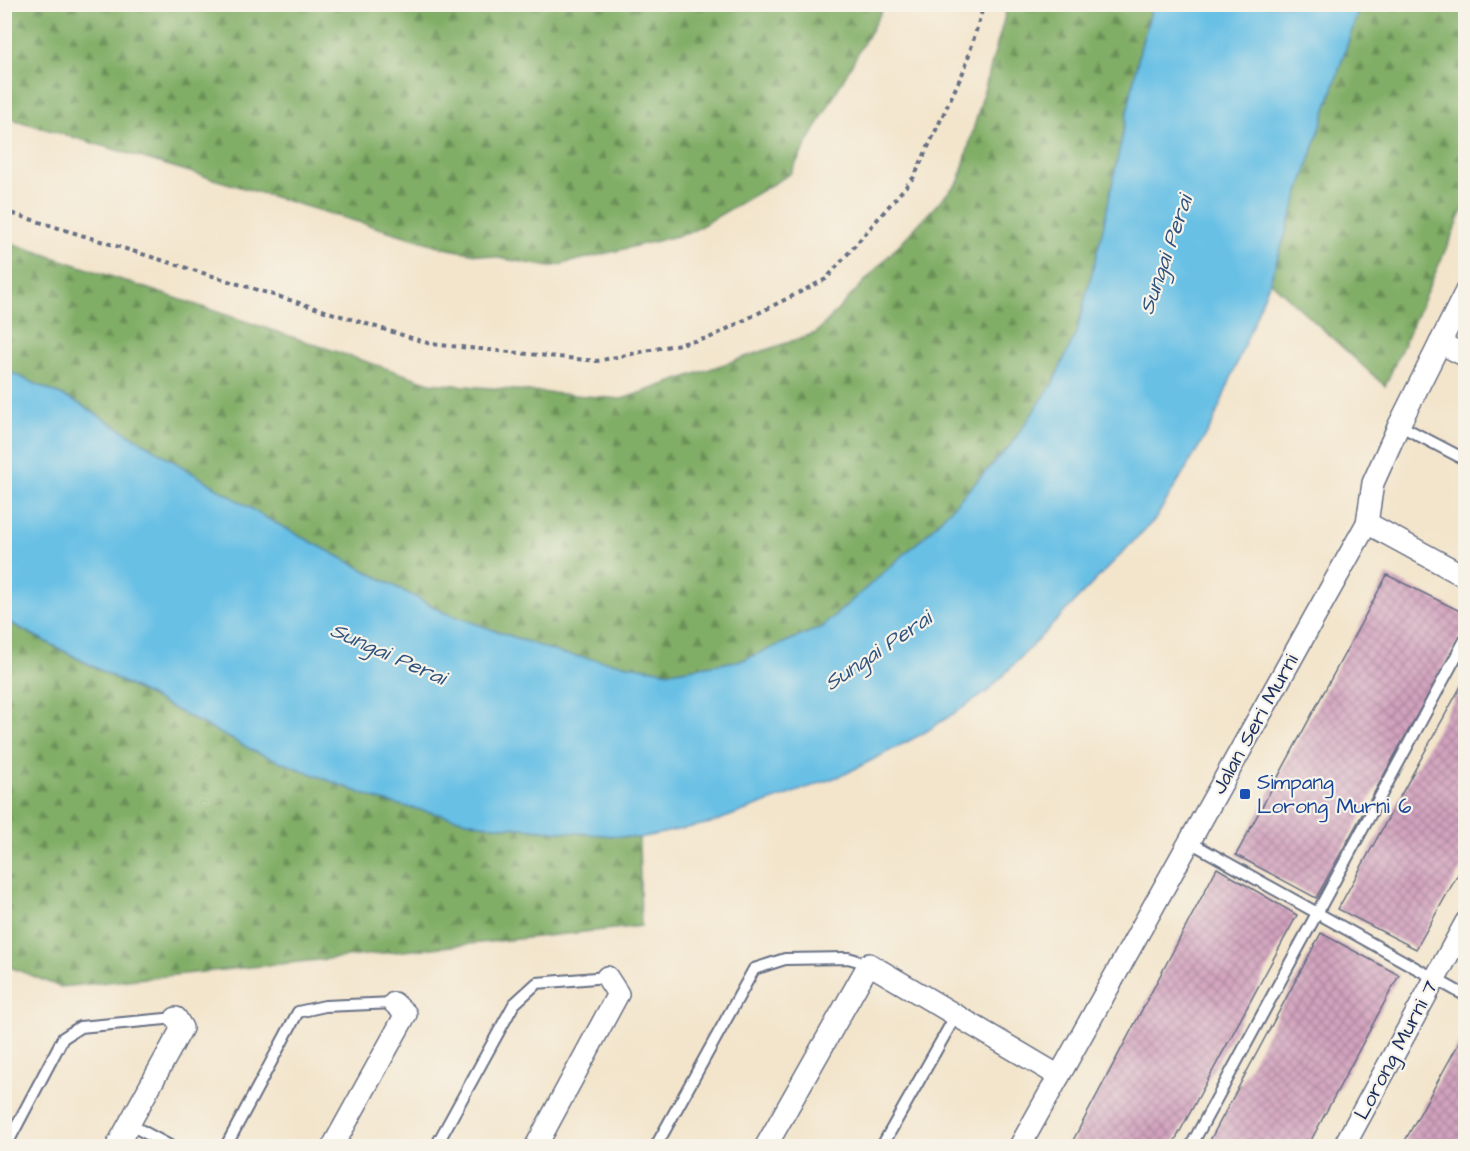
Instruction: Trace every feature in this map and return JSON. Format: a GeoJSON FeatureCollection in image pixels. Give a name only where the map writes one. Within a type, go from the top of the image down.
{"type":"FeatureCollection","features":[{"type":"Feature","properties":{"kind":"street","name":"Jalan Seri Murni"},"geometry":{"type":"LineString","coordinates":[[1020,1146],[1367,524],[1373,483],[1466,291]]}},
{"type":"Feature","properties":{"kind":"street"},"geometry":{"type":"LineString","coordinates":[[1440,343],[1466,356]]}},
{"type":"Feature","properties":{"kind":"street"},"geometry":{"type":"LineString","coordinates":[[1367,524],[1466,577]]}},
{"type":"Feature","properties":{"kind":"street","name":"Lorong Murni 7"},"geometry":{"type":"LineString","coordinates":[[1344,1146],[1466,922]]}},
{"type":"Feature","properties":{"kind":"street"},"geometry":{"type":"LineString","coordinates":[[766,1146],[869,964],[1059,1076]]}},
{"type":"Feature","properties":{"kind":"street"},"geometry":{"type":"LineString","coordinates":[[536,1146],[618,994],[607,977]]}},
{"type":"Feature","properties":{"kind":"street"},"geometry":{"type":"LineString","coordinates":[[333,1146],[406,1014],[394,1003]]}},
{"type":"Feature","properties":{"kind":"street"},"geometry":{"type":"LineString","coordinates":[[117,1146],[182,1028],[176,1018]]}},
{"type":"Feature","properties":{"kind":"lane"},"geometry":{"type":"LineString","coordinates":[[1400,425],[1466,460]]}},
{"type":"Feature","properties":{"kind":"lane"},"geometry":{"type":"LineString","coordinates":[[1191,1146],[1466,638]]}},
{"type":"Feature","properties":{"kind":"lane"},"geometry":{"type":"LineString","coordinates":[[1190,842],[1466,996]]}},
{"type":"Feature","properties":{"kind":"lane"},"geometry":{"type":"LineString","coordinates":[[656,1146],[754,969],[785,958],[848,958],[869,964]]}},
{"type":"Feature","properties":{"kind":"lane"},"geometry":{"type":"LineString","coordinates":[[436,1146],[514,1004],[537,983],[607,977]]}},
{"type":"Feature","properties":{"kind":"lane"},"geometry":{"type":"LineString","coordinates":[[226,1146],[298,1012],[324,1006],[394,1003]]}},
{"type":"Feature","properties":{"kind":"lane"},"geometry":{"type":"LineString","coordinates":[[882,1146],[956,1015]]}},
{"type":"Feature","properties":{"kind":"lane"},"geometry":{"type":"LineString","coordinates":[[6,1146],[63,1038],[80,1026],[176,1018]]}},
{"type":"Feature","properties":{"kind":"lane"},"geometry":{"type":"LineString","coordinates":[[129,1124],[170,1146]]}},
{"type":"Feature","properties":{"kind":"path"},"geometry":{"type":"LineString","coordinates":[[4,212],[431,344],[597,361],[709,338],[826,279],[914,177],[964,68],[984,4]]}},
{"type":"Feature","properties":{"kind":"green space"},"geometry":{"type":"Polygon","coordinates":[[[4,5],[885,5],[790,174],[689,233],[550,267],[449,249],[5,117],[4,5]]]}},
{"type":"Feature","properties":{"kind":"green space"},"geometry":{"type":"Polygon","coordinates":[[[1008,5],[1153,5],[1141,46],[1102,233],[1077,331],[1052,385],[1010,446],[926,535],[822,627],[743,660],[670,672],[562,654],[445,613],[268,519],[78,403],[5,370],[5,241],[430,383],[622,399],[816,333],[959,181],[1008,5]]]}},
{"type":"Feature","properties":{"kind":"green space"},"geometry":{"type":"Polygon","coordinates":[[[1360,5],[1465,5],[1465,206],[1385,386],[1270,281],[1360,5]]]}},
{"type":"Feature","properties":{"kind":"green space"},"geometry":{"type":"Polygon","coordinates":[[[4,620],[256,752],[379,800],[485,825],[639,838],[641,926],[60,987],[5,965],[4,620]]]}},
{"type":"Feature","properties":{"kind":"water","name":"Sungai Perai"},"geometry":{"type":"Polygon","coordinates":[[[1153,5],[1360,5],[1270,281],[1212,425],[1156,518],[987,692],[922,734],[845,774],[711,823],[639,838],[485,825],[379,800],[256,752],[5,620],[5,370],[78,403],[268,519],[445,613],[562,654],[670,672],[743,660],[822,627],[926,535],[1010,446],[1052,385],[1077,331],[1102,233],[1141,46],[1153,5]]]}},
{"type":"Feature","properties":{"kind":"building"},"geometry":{"type":"Polygon","coordinates":[[[1387,575],[1466,614],[1466,626],[1316,898],[1236,855],[1387,575]]]}},
{"type":"Feature","properties":{"kind":"building"},"geometry":{"type":"Polygon","coordinates":[[[1466,677],[1466,860],[1416,949],[1338,909],[1466,677]]]}},
{"type":"Feature","properties":{"kind":"building"},"geometry":{"type":"Polygon","coordinates":[[[1217,868],[1297,915],[1172,1146],[1070,1146],[1217,868]]]}},
{"type":"Feature","properties":{"kind":"building"},"geometry":{"type":"Polygon","coordinates":[[[1321,933],[1399,975],[1308,1146],[1207,1146],[1321,933]]]}},
{"type":"Feature","properties":{"kind":"building"},"geometry":{"type":"Polygon","coordinates":[[[1466,1030],[1466,1146],[1402,1146],[1466,1030]]]}},
{"type":"Feature","properties":{"kind":"place","name":"Simpang Lorong Murni 6"},"geometry":{"type":"Point","coordinates":[1245,794]}}]}
